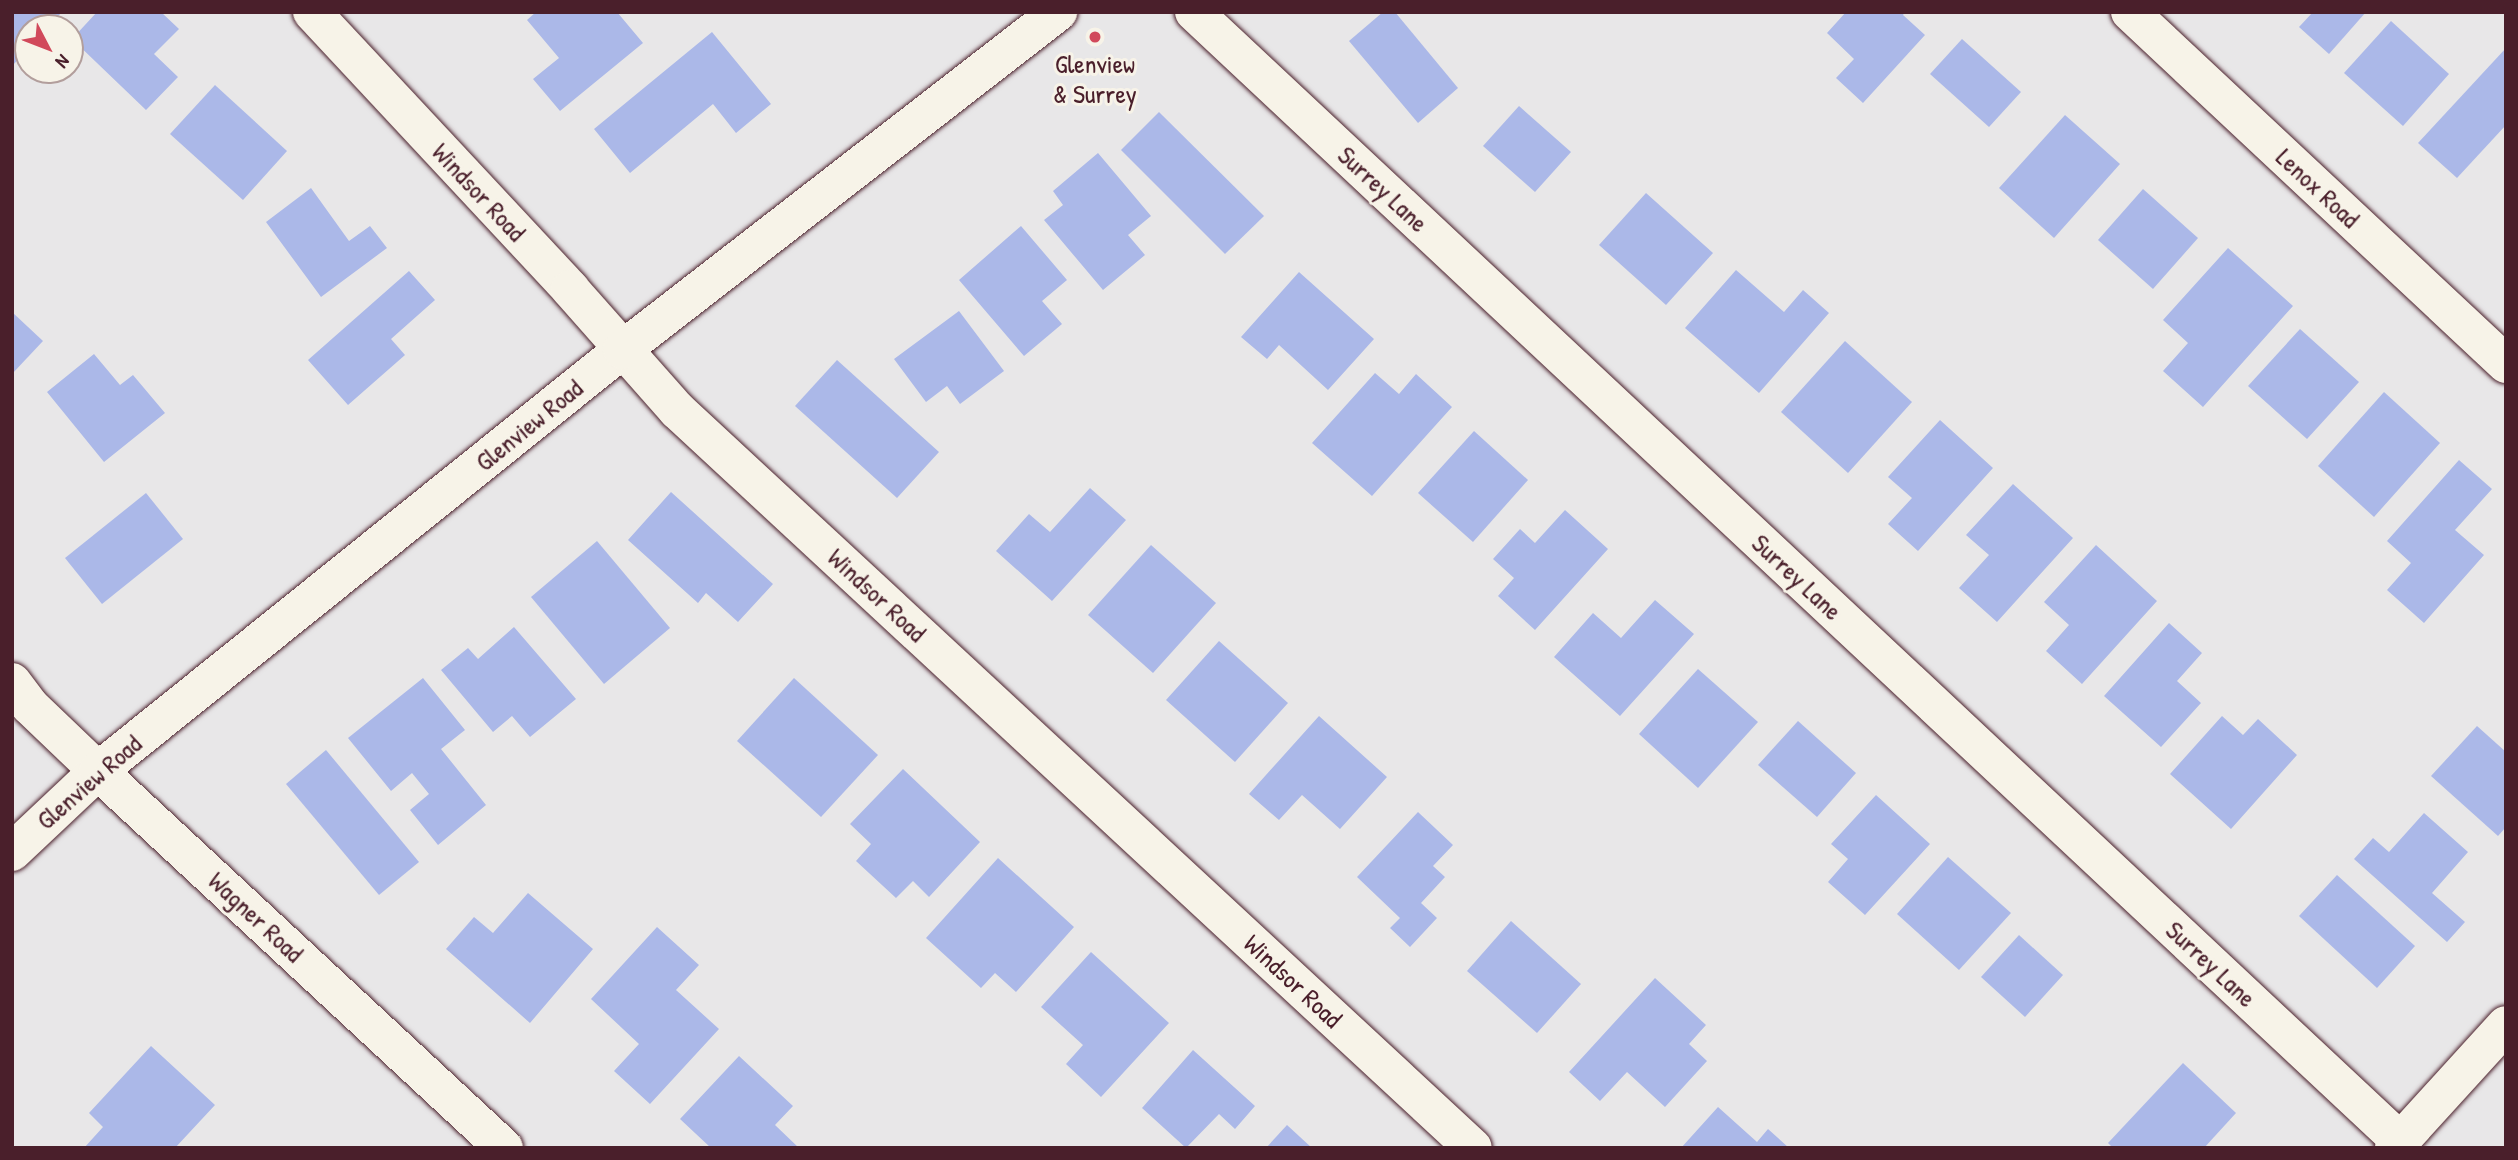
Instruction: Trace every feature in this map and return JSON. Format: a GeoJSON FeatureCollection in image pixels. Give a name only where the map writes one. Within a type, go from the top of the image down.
{"type":"FeatureCollection","features":[{"type":"Feature","properties":{"kind":"street","name":"Windsor Road"},"geometry":{"type":"LineString","coordinates":[[312,12],[570,289],[677,410],[1473,1148]]}},
{"type":"Feature","properties":{"kind":"street","name":"Glenview Road"},"geometry":{"type":"LineString","coordinates":[[12,852],[97,771],[622,350],[1058,12]]}},
{"type":"Feature","properties":{"kind":"street","name":"Surrey Lane"},"geometry":{"type":"LineString","coordinates":[[1194,12],[2397,1144]]}},
{"type":"Feature","properties":{"kind":"street","name":"Lenox Road"},"geometry":{"type":"LineString","coordinates":[[2130,12],[2506,364]]}},
{"type":"Feature","properties":{"kind":"street","name":"Wagner Road"},"geometry":{"type":"LineString","coordinates":[[12,682],[30,706],[97,771],[504,1148]]}},
{"type":"Feature","properties":{"kind":"street"},"geometry":{"type":"LineString","coordinates":[[2397,1144],[2506,1025]]}},
{"type":"Feature","properties":{"kind":"building"},"geometry":{"type":"Polygon","coordinates":[[[12,12],[62,12],[14,14],[12,66],[12,12]]]}},
{"type":"Feature","properties":{"kind":"building"},"geometry":{"type":"Polygon","coordinates":[[[97,12],[161,12],[179,29],[154,54],[178,77],[146,110],[84,51],[84,26],[97,12]]]}},
{"type":"Feature","properties":{"kind":"building"},"geometry":{"type":"Polygon","coordinates":[[[536,12],[617,12],[643,43],[560,111],[533,79],[559,58],[527,20],[536,12]]]}},
{"type":"Feature","properties":{"kind":"building"},"geometry":{"type":"Polygon","coordinates":[[[1383,12],[1395,12],[1458,88],[1418,123],[1349,41],[1383,12]]]}},
{"type":"Feature","properties":{"kind":"building"},"geometry":{"type":"Polygon","coordinates":[[[1846,12],[1905,12],[1903,15],[1925,35],[1863,103],[1836,78],[1854,59],[1827,33],[1846,12]]]}},
{"type":"Feature","properties":{"kind":"building"},"geometry":{"type":"Polygon","coordinates":[[[2313,12],[2366,12],[2329,54],[2299,27],[2313,12]]]}},
{"type":"Feature","properties":{"kind":"building"},"geometry":{"type":"Polygon","coordinates":[[[2391,21],[2449,74],[2403,126],[2344,73],[2391,21]]]}},
{"type":"Feature","properties":{"kind":"building"},"geometry":{"type":"Polygon","coordinates":[[[712,32],[771,104],[736,133],[713,104],[630,173],[594,129],[712,32]]]}},
{"type":"Feature","properties":{"kind":"building"},"geometry":{"type":"Polygon","coordinates":[[[1962,39],[2021,92],[1989,127],[1930,74],[1962,39]]]}},
{"type":"Feature","properties":{"kind":"building"},"geometry":{"type":"Polygon","coordinates":[[[2506,48],[2506,125],[2457,178],[2418,143],[2506,48]]]}},
{"type":"Feature","properties":{"kind":"building"},"geometry":{"type":"Polygon","coordinates":[[[215,85],[287,151],[243,200],[170,134],[215,85]]]}},
{"type":"Feature","properties":{"kind":"building"},"geometry":{"type":"Polygon","coordinates":[[[1519,106],[1571,152],[1535,192],[1483,146],[1519,106]]]}},
{"type":"Feature","properties":{"kind":"building"},"geometry":{"type":"Polygon","coordinates":[[[1159,112],[1264,216],[1225,254],[1121,150],[1159,112]]]}},
{"type":"Feature","properties":{"kind":"building"},"geometry":{"type":"Polygon","coordinates":[[[2065,115],[2120,164],[2054,238],[1999,188],[2065,115]]]}},
{"type":"Feature","properties":{"kind":"building"},"geometry":{"type":"Polygon","coordinates":[[[1098,153],[1151,216],[1128,235],[1145,255],[1103,290],[1044,220],[1063,205],[1053,191],[1098,153]]]}},
{"type":"Feature","properties":{"kind":"building"},"geometry":{"type":"Polygon","coordinates":[[[311,188],[349,241],[370,226],[387,248],[321,297],[266,222],[311,188]]]}},
{"type":"Feature","properties":{"kind":"building"},"geometry":{"type":"Polygon","coordinates":[[[2143,189],[2198,238],[2153,289],[2098,240],[2143,189]]]}},
{"type":"Feature","properties":{"kind":"building"},"geometry":{"type":"Polygon","coordinates":[[[1646,193],[1713,253],[1666,305],[1599,245],[1646,193]]]}},
{"type":"Feature","properties":{"kind":"building"},"geometry":{"type":"Polygon","coordinates":[[[1021,226],[1067,280],[1042,301],[1062,324],[1024,356],[959,280],[1021,226]]]}},
{"type":"Feature","properties":{"kind":"building"},"geometry":{"type":"Polygon","coordinates":[[[2228,248],[2293,306],[2203,407],[2163,371],[2188,343],[2163,320],[2228,248]]]}},
{"type":"Feature","properties":{"kind":"building"},"geometry":{"type":"Polygon","coordinates":[[[1736,270],[1784,312],[1803,290],[1829,313],[1759,393],[1685,328],[1736,270]]]}},
{"type":"Feature","properties":{"kind":"building"},"geometry":{"type":"Polygon","coordinates":[[[409,271],[435,300],[391,339],[405,355],[348,405],[308,360],[409,271]]]}},
{"type":"Feature","properties":{"kind":"building"},"geometry":{"type":"Polygon","coordinates":[[[1299,272],[1374,339],[1328,390],[1279,345],[1267,359],[1241,337],[1299,272]]]}},
{"type":"Feature","properties":{"kind":"building"},"geometry":{"type":"Polygon","coordinates":[[[959,311],[1004,371],[960,404],[947,386],[926,402],[894,359],[959,311]]]}},
{"type":"Feature","properties":{"kind":"building"},"geometry":{"type":"Polygon","coordinates":[[[12,312],[43,341],[12,374],[12,312]]]}},
{"type":"Feature","properties":{"kind":"building"},"geometry":{"type":"Polygon","coordinates":[[[2300,329],[2359,382],[2307,439],[2248,386],[2300,329]]]}},
{"type":"Feature","properties":{"kind":"building"},"geometry":{"type":"Polygon","coordinates":[[[1845,341],[1912,402],[1848,473],[1781,412],[1845,341]]]}},
{"type":"Feature","properties":{"kind":"building"},"geometry":{"type":"Polygon","coordinates":[[[94,354],[120,385],[133,375],[165,413],[104,462],[47,392],[94,354]]]}},
{"type":"Feature","properties":{"kind":"building"},"geometry":{"type":"Polygon","coordinates":[[[837,360],[939,452],[897,498],[795,406],[837,360]]]}},
{"type":"Feature","properties":{"kind":"building"},"geometry":{"type":"Polygon","coordinates":[[[1375,373],[1399,394],[1416,374],[1452,407],[1372,496],[1312,443],[1375,373]]]}},
{"type":"Feature","properties":{"kind":"building"},"geometry":{"type":"Polygon","coordinates":[[[2384,392],[2440,443],[2374,517],[2318,466],[2384,392]]]}},
{"type":"Feature","properties":{"kind":"building"},"geometry":{"type":"Polygon","coordinates":[[[1940,420],[1993,468],[1918,551],[1888,524],[1912,498],[1888,477],[1940,420]]]}},
{"type":"Feature","properties":{"kind":"building"},"geometry":{"type":"Polygon","coordinates":[[[1474,431],[1528,480],[1473,542],[1418,493],[1474,431]]]}},
{"type":"Feature","properties":{"kind":"building"},"geometry":{"type":"Polygon","coordinates":[[[2459,460],[2492,489],[2455,530],[2484,555],[2424,623],[2387,590],[2411,563],[2387,541],[2459,460]]]}},
{"type":"Feature","properties":{"kind":"building"},"geometry":{"type":"Polygon","coordinates":[[[2013,484],[2073,538],[1997,622],[1959,588],[1989,555],[1966,535],[2013,484]]]}},
{"type":"Feature","properties":{"kind":"building"},"geometry":{"type":"Polygon","coordinates":[[[1090,488],[1126,520],[1052,601],[996,551],[1029,514],[1050,532],[1090,488]]]}},
{"type":"Feature","properties":{"kind":"building"},"geometry":{"type":"Polygon","coordinates":[[[671,492],[773,584],[738,622],[706,593],[698,603],[628,540],[671,492]]]}},
{"type":"Feature","properties":{"kind":"building"},"geometry":{"type":"Polygon","coordinates":[[[146,493],[183,539],[102,604],[65,558],[146,493]]]}},
{"type":"Feature","properties":{"kind":"building"},"geometry":{"type":"Polygon","coordinates":[[[1565,510],[1608,549],[1535,630],[1498,596],[1514,578],[1493,559],[1520,529],[1535,543],[1565,510]]]}},
{"type":"Feature","properties":{"kind":"building"},"geometry":{"type":"Polygon","coordinates":[[[597,541],[670,628],[604,684],[531,597],[597,541]]]}},
{"type":"Feature","properties":{"kind":"building"},"geometry":{"type":"Polygon","coordinates":[[[1151,545],[1216,603],[1153,673],[1088,615],[1151,545]]]}},
{"type":"Feature","properties":{"kind":"building"},"geometry":{"type":"Polygon","coordinates":[[[2096,545],[2157,601],[2082,684],[2046,651],[2069,625],[2044,602],[2096,545]]]}},
{"type":"Feature","properties":{"kind":"building"},"geometry":{"type":"Polygon","coordinates":[[[1655,600],[1694,634],[1620,716],[1554,657],[1593,613],[1621,638],[1655,600]]]}},
{"type":"Feature","properties":{"kind":"building"},"geometry":{"type":"Polygon","coordinates":[[[2169,623],[2202,653],[2177,681],[2201,703],[2161,747],[2104,696],[2169,623]]]}},
{"type":"Feature","properties":{"kind":"building"},"geometry":{"type":"Polygon","coordinates":[[[514,627],[576,699],[530,737],[512,716],[493,732],[441,670],[468,648],[478,659],[514,627]]]}},
{"type":"Feature","properties":{"kind":"building"},"geometry":{"type":"Polygon","coordinates":[[[1219,641],[1288,703],[1235,762],[1166,700],[1219,641]]]}},
{"type":"Feature","properties":{"kind":"building"},"geometry":{"type":"Polygon","coordinates":[[[1698,669],[1758,722],[1698,788],[1639,734],[1698,669]]]}},
{"type":"Feature","properties":{"kind":"building"},"geometry":{"type":"Polygon","coordinates":[[[423,678],[465,730],[441,749],[486,805],[438,845],[410,810],[429,794],[412,773],[391,791],[348,738],[423,678]]]}},
{"type":"Feature","properties":{"kind":"building"},"geometry":{"type":"Polygon","coordinates":[[[794,678],[878,755],[821,817],[737,741],[794,678]]]}},
{"type":"Feature","properties":{"kind":"building"},"geometry":{"type":"Polygon","coordinates":[[[1319,716],[1387,777],[1340,829],[1302,795],[1279,820],[1249,794],[1319,716]]]}},
{"type":"Feature","properties":{"kind":"building"},"geometry":{"type":"Polygon","coordinates":[[[2222,716],[2243,735],[2258,719],[2297,755],[2231,829],[2170,774],[2222,716]]]}},
{"type":"Feature","properties":{"kind":"building"},"geometry":{"type":"Polygon","coordinates":[[[1798,721],[1856,773],[1817,817],[1758,765],[1798,721]]]}},
{"type":"Feature","properties":{"kind":"building"},"geometry":{"type":"Polygon","coordinates":[[[2477,726],[2506,752],[2506,827],[2498,836],[2431,776],[2477,726]]]}},
{"type":"Feature","properties":{"kind":"building"},"geometry":{"type":"Polygon","coordinates":[[[326,750],[419,862],[379,895],[286,784],[326,750]]]}},
{"type":"Feature","properties":{"kind":"building"},"geometry":{"type":"Polygon","coordinates":[[[903,769],[980,842],[929,897],[913,881],[896,898],[856,861],[871,844],[850,824],[903,769]]]}},
{"type":"Feature","properties":{"kind":"building"},"geometry":{"type":"Polygon","coordinates":[[[1876,795],[1930,844],[1865,915],[1828,882],[1848,859],[1831,844],[1876,795]]]}},
{"type":"Feature","properties":{"kind":"building"},"geometry":{"type":"Polygon","coordinates":[[[1418,812],[1453,845],[1433,866],[1445,877],[1421,903],[1437,918],[1410,947],[1390,928],[1400,918],[1357,877],[1418,812]]]}},
{"type":"Feature","properties":{"kind":"building"},"geometry":{"type":"Polygon","coordinates":[[[2424,813],[2468,852],[2432,893],[2465,922],[2447,942],[2354,859],[2373,838],[2389,852],[2424,813]]]}},
{"type":"Feature","properties":{"kind":"building"},"geometry":{"type":"Polygon","coordinates":[[[1948,857],[2011,913],[1959,970],[1897,914],[1948,857]]]}},
{"type":"Feature","properties":{"kind":"building"},"geometry":{"type":"Polygon","coordinates":[[[998,858],[1074,927],[1016,992],[995,973],[981,988],[926,938],[998,858]]]}},
{"type":"Feature","properties":{"kind":"building"},"geometry":{"type":"Polygon","coordinates":[[[2337,875],[2415,946],[2377,988],[2299,916],[2337,875]]]}},
{"type":"Feature","properties":{"kind":"building"},"geometry":{"type":"Polygon","coordinates":[[[528,893],[593,949],[530,1023],[446,949],[474,917],[493,933],[528,893]]]}},
{"type":"Feature","properties":{"kind":"building"},"geometry":{"type":"Polygon","coordinates":[[[1511,921],[1581,984],[1537,1033],[1467,971],[1511,921]]]}},
{"type":"Feature","properties":{"kind":"building"},"geometry":{"type":"Polygon","coordinates":[[[657,927],[699,965],[676,990],[719,1029],[650,1104],[614,1071],[639,1044],[591,999],[657,927]]]}},
{"type":"Feature","properties":{"kind":"building"},"geometry":{"type":"Polygon","coordinates":[[[2019,935],[2063,975],[2025,1017],[1981,977],[2019,935]]]}},
{"type":"Feature","properties":{"kind":"building"},"geometry":{"type":"Polygon","coordinates":[[[1091,952],[1169,1023],[1101,1097],[1066,1064],[1083,1045],[1041,1007],[1091,952]]]}},
{"type":"Feature","properties":{"kind":"building"},"geometry":{"type":"Polygon","coordinates":[[[1655,978],[1706,1025],[1689,1044],[1707,1061],[1665,1107],[1627,1072],[1600,1101],[1569,1072],[1655,978]]]}},
{"type":"Feature","properties":{"kind":"building"},"geometry":{"type":"Polygon","coordinates":[[[151,1046],[215,1105],[175,1148],[84,1148],[103,1127],[89,1113],[151,1046]]]}},
{"type":"Feature","properties":{"kind":"building"},"geometry":{"type":"Polygon","coordinates":[[[1193,1050],[1255,1106],[1235,1129],[1219,1114],[1186,1148],[1142,1108],[1193,1050]]]}},
{"type":"Feature","properties":{"kind":"building"},"geometry":{"type":"Polygon","coordinates":[[[739,1056],[793,1106],[775,1125],[799,1148],[711,1148],[680,1119],[739,1056]]]}},
{"type":"Feature","properties":{"kind":"building"},"geometry":{"type":"Polygon","coordinates":[[[2183,1063],[2236,1113],[2204,1148],[2113,1148],[2108,1143],[2183,1063]]]}},
{"type":"Feature","properties":{"kind":"building"},"geometry":{"type":"Polygon","coordinates":[[[1718,1107],[1757,1142],[1768,1129],[1789,1148],[1681,1148],[1718,1107]]]}},
{"type":"Feature","properties":{"kind":"building"},"geometry":{"type":"Polygon","coordinates":[[[1287,1125],[1312,1148],[1266,1148],[1287,1125]]]}},
{"type":"Feature","properties":{"kind":"place","name":"Glenview & Surrey"},"geometry":{"type":"Point","coordinates":[1095,37]}}]}
